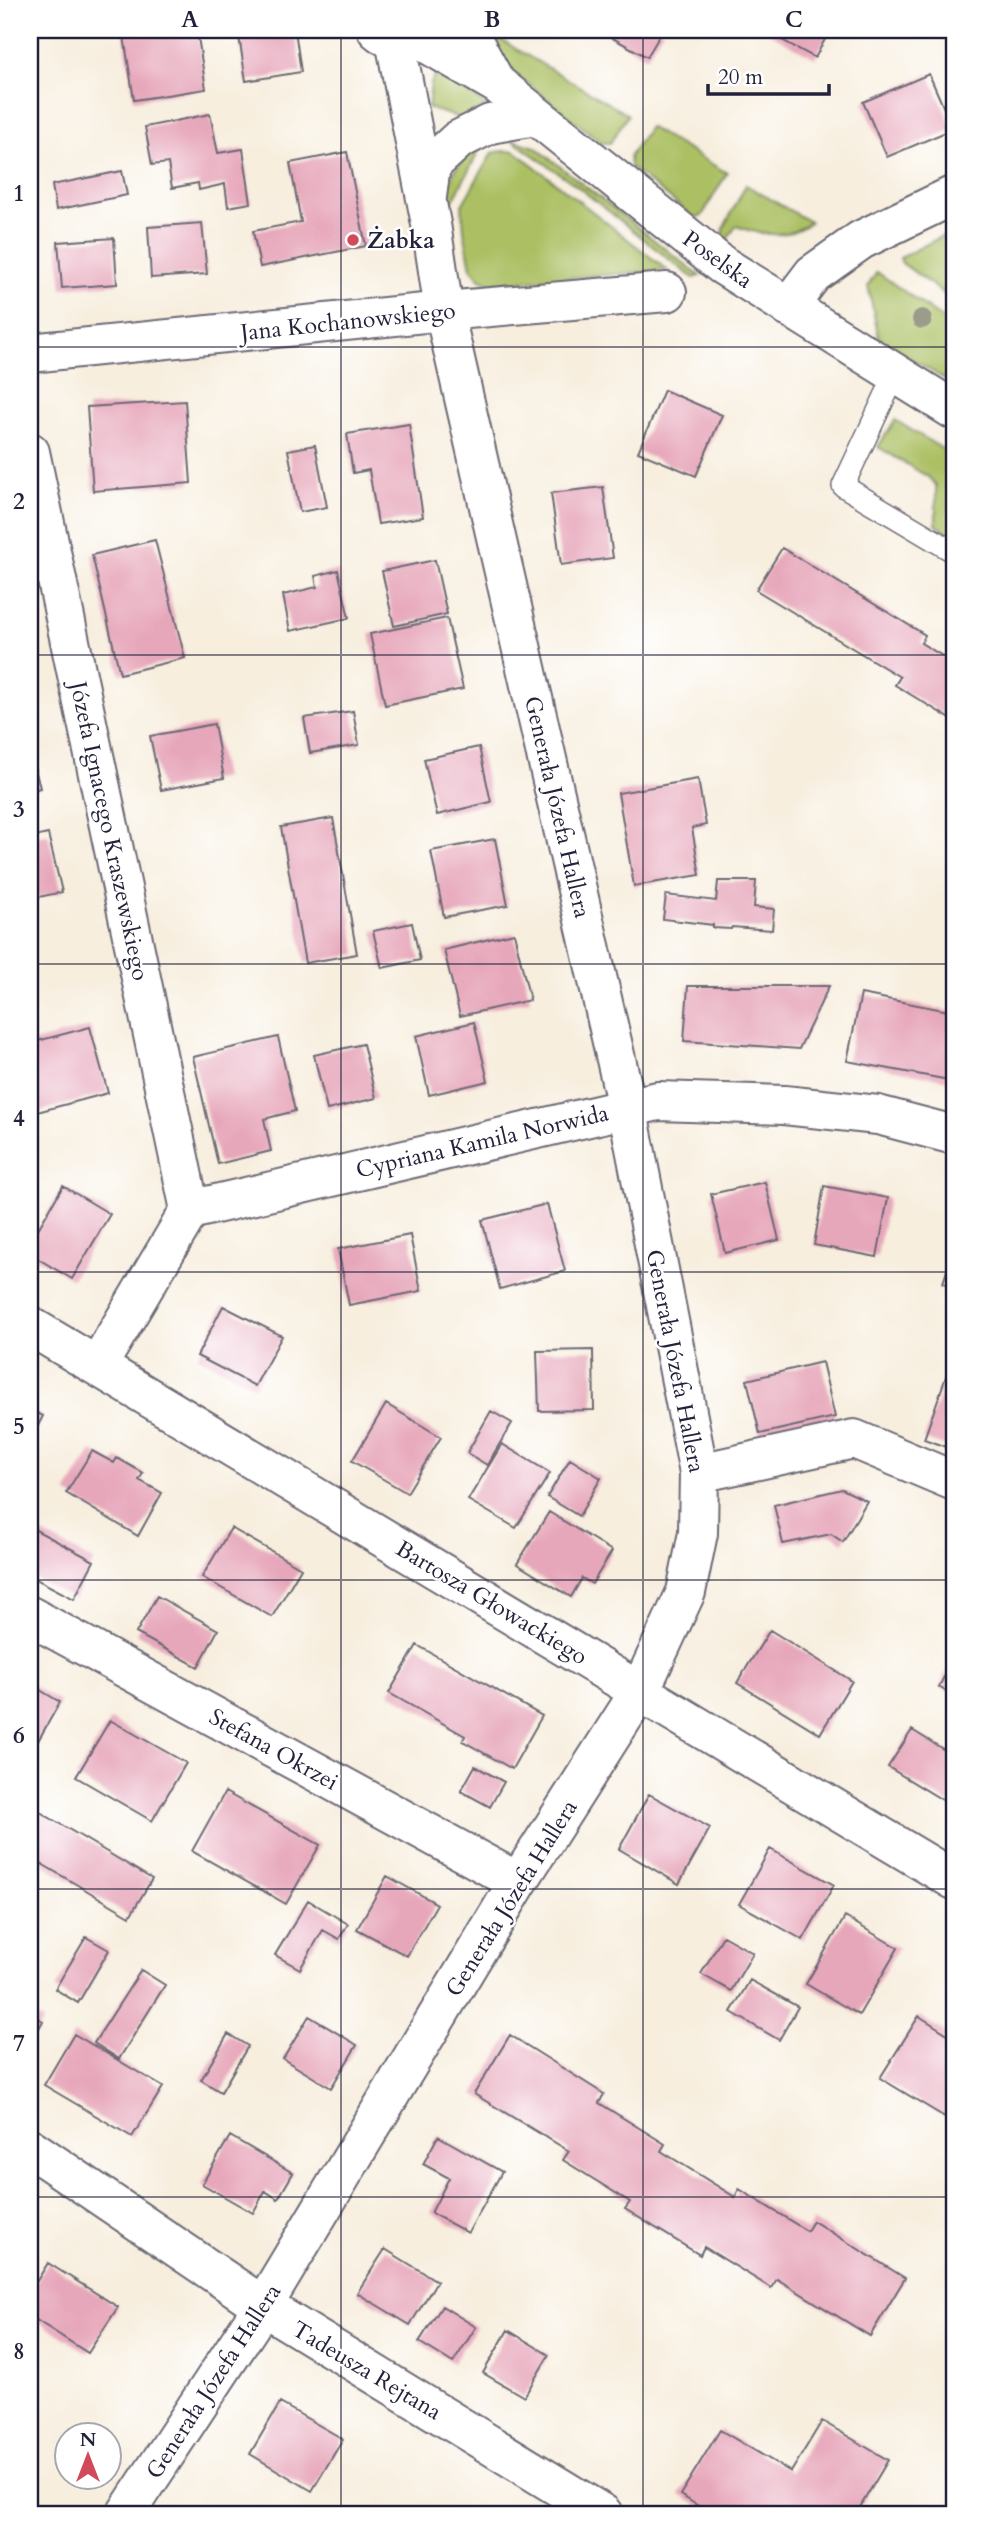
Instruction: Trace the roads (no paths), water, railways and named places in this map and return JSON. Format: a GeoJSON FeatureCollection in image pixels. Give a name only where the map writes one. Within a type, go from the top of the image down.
{"type":"FeatureCollection","features":[{"type":"Feature","properties":{"kind":"street","name":"Poselska"},"geometry":{"type":"LineString","coordinates":[[467,30],[497,84]]}},
{"type":"Feature","properties":{"kind":"street","name":"Poselska"},"geometry":{"type":"LineString","coordinates":[[407,35],[497,84],[722,265],[954,410]]}},
{"type":"Feature","properties":{"kind":"street","name":"Generała Józefa Hallera"},"geometry":{"type":"LineString","coordinates":[[126,2514],[263,2306],[518,1882],[640,1692],[686,1592],[698,1533],[699,1473],[627,1107],[444,311],[427,200],[407,35]]}},
{"type":"Feature","properties":{"kind":"street","name":"Generała Józefa Hallera"},"geometry":{"type":"LineString","coordinates":[[427,200],[431,165],[458,140],[491,124],[535,116]]}},
{"type":"Feature","properties":{"kind":"street"},"geometry":{"type":"LineString","coordinates":[[788,307],[813,274],[861,240],[954,195]]}},
{"type":"Feature","properties":{"kind":"street","name":"Jana Kochanowskiego"},"geometry":{"type":"LineString","coordinates":[[30,353],[444,311],[667,292]]}},
{"type":"Feature","properties":{"kind":"street","name":"Józefa Ignacego Kraszewskiego"},"geometry":{"type":"LineString","coordinates":[[30,452],[190,1210]]}},
{"type":"Feature","properties":{"kind":"street","name":"Cypriana Kamila Norwida"},"geometry":{"type":"LineString","coordinates":[[190,1210],[658,1101],[784,1105],[878,1115],[954,1135]]}},
{"type":"Feature","properties":{"kind":"street"},"geometry":{"type":"LineString","coordinates":[[99,1365],[190,1210]]}},
{"type":"Feature","properties":{"kind":"street","name":"Bartosza Głowackiego"},"geometry":{"type":"LineString","coordinates":[[30,1326],[954,1880]]}},
{"type":"Feature","properties":{"kind":"street"},"geometry":{"type":"LineString","coordinates":[[699,1473],[855,1439],[954,1481]]}},
{"type":"Feature","properties":{"kind":"street","name":"Stefana Okrzei"},"geometry":{"type":"LineString","coordinates":[[30,1616],[518,1882]]}},
{"type":"Feature","properties":{"kind":"street","name":"Tadeusza Rejtana"},"geometry":{"type":"LineString","coordinates":[[30,2148],[263,2306],[603,2514]]}},
{"type":"Feature","properties":{"kind":"lane"},"geometry":{"type":"LineString","coordinates":[[895,375],[843,486],[954,552]]}},
{"type":"Feature","properties":{"kind":"place","name":"Żabka"},"geometry":{"type":"Point","coordinates":[353,240]}}]}
